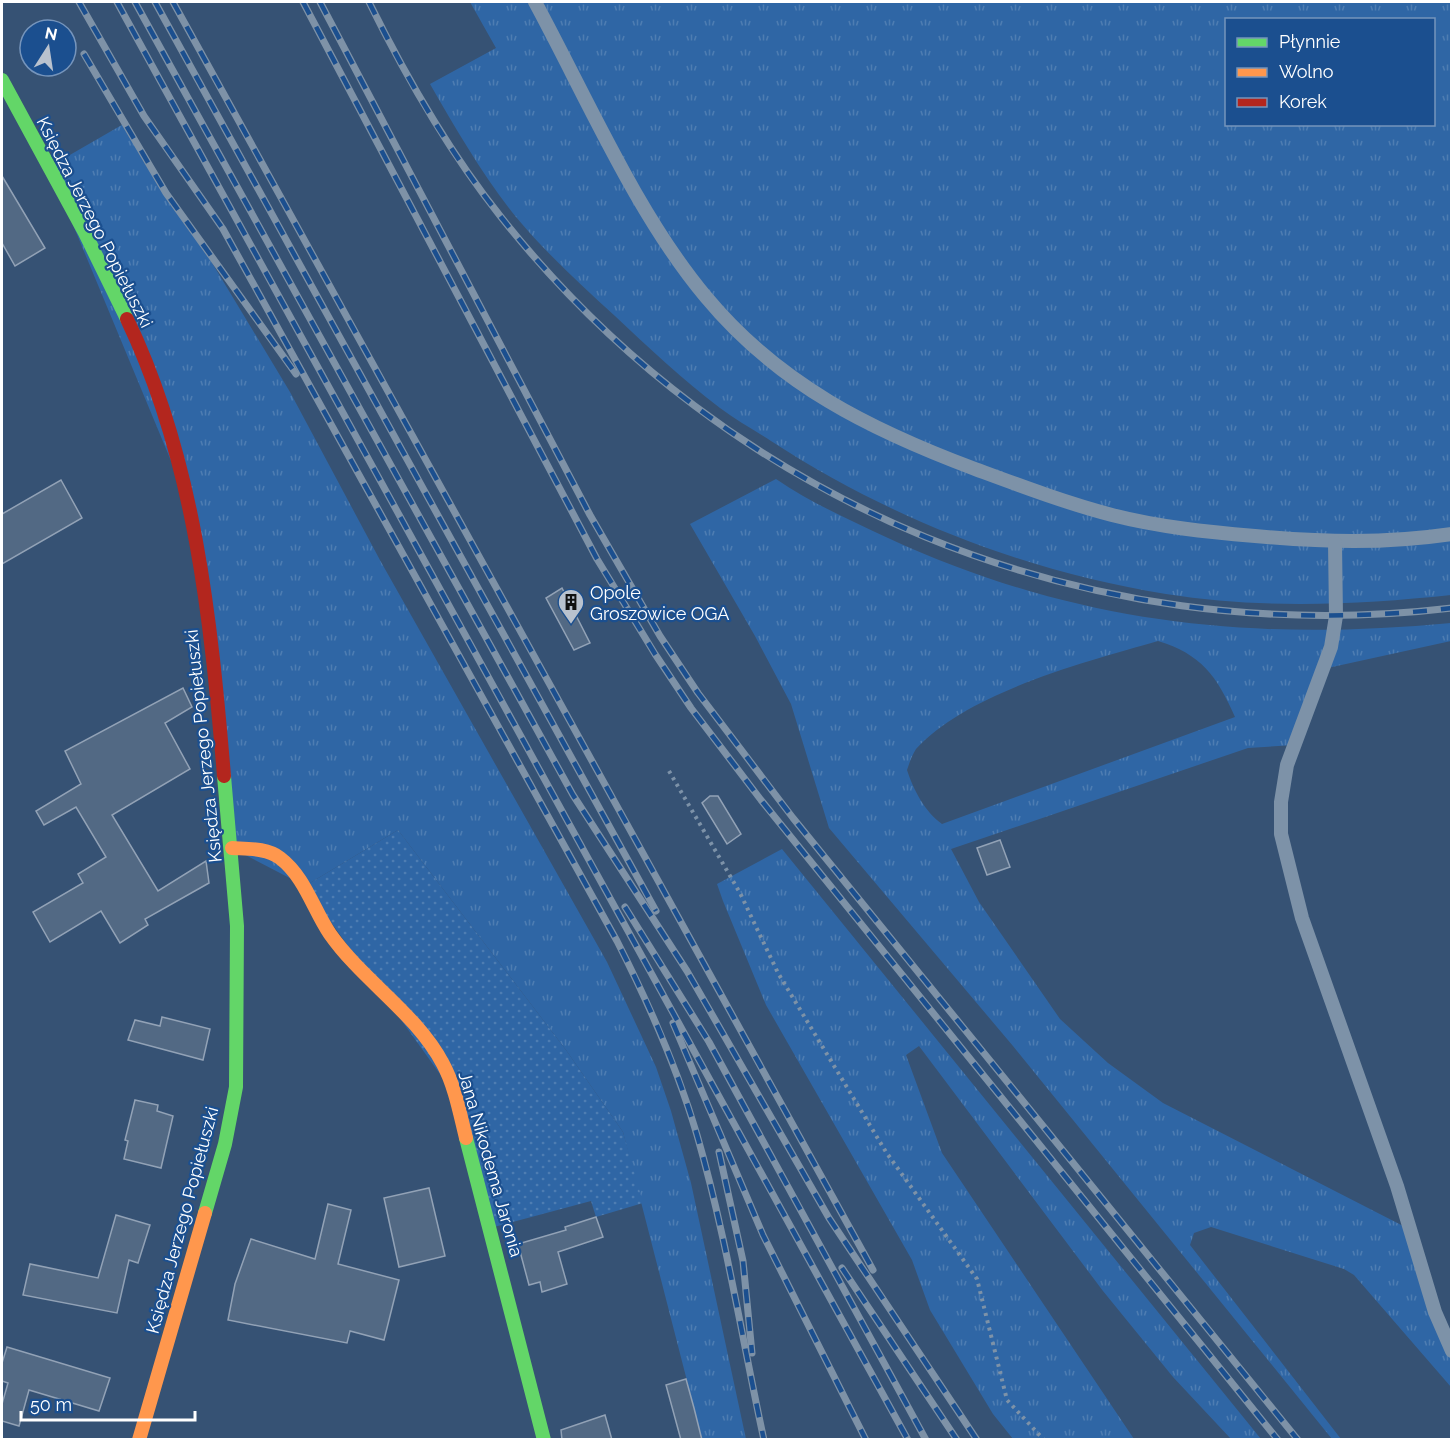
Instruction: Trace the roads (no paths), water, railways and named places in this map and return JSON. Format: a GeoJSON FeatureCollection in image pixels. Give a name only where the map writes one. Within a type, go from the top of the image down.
{"type":"FeatureCollection","features":[{"type":"Feature","properties":{"kind":"main road","name":"Księdza Jerzego Popiełuszki"},"geometry":{"type":"LineString","coordinates":[[2,80],[85,233],[129,324],[161,404],[182,468],[199,548],[211,634],[232,848],[238,983],[237,1060],[232,1112],[139,1440]]}},
{"type":"Feature","properties":{"kind":"main road","name":"Jana Nikodema Jaronia"},"geometry":{"type":"LineString","coordinates":[[232,848],[262,850],[279,857],[293,870],[305,886],[329,932],[349,958],[424,1038],[444,1065],[464,1128],[544,1440]]}},
{"type":"Feature","properties":{"kind":"lane"},"geometry":{"type":"LineString","coordinates":[[535,2],[637,194],[685,269],[736,329],[778,366],[825,400],[906,443],[1038,492],[1112,515],[1158,525],[1209,532],[1335,543],[1452,534]]}},
{"type":"Feature","properties":{"kind":"lane"},"geometry":{"type":"LineString","coordinates":[[1335,543],[1335,629],[1328,658],[1287,765],[1281,802],[1281,834],[1302,918],[1397,1186],[1435,1312],[1452,1351]]}},
{"type":"Feature","properties":{"kind":"railway"},"geometry":{"type":"LineString","coordinates":[[79,2],[144,116],[223,229],[617,941],[640,988],[671,1060],[697,1135],[725,1249],[764,1440]]}},
{"type":"Feature","properties":{"kind":"railway"},"geometry":{"type":"LineString","coordinates":[[117,2],[908,1440]]}},
{"type":"Feature","properties":{"kind":"railway"},"geometry":{"type":"LineString","coordinates":[[135,2],[573,795],[687,971],[829,1218],[977,1440]]}},
{"type":"Feature","properties":{"kind":"railway"},"geometry":{"type":"LineString","coordinates":[[155,2],[656,911]]}},
{"type":"Feature","properties":{"kind":"railway"},"geometry":{"type":"LineString","coordinates":[[173,2],[873,1270]]}},
{"type":"Feature","properties":{"kind":"railway"},"geometry":{"type":"LineString","coordinates":[[303,2],[597,559],[691,708],[761,800],[1278,1440]]}},
{"type":"Feature","properties":{"kind":"railway"},"geometry":{"type":"LineString","coordinates":[[320,2],[590,515],[660,636],[698,693],[793,818],[1298,1440]]}},
{"type":"Feature","properties":{"kind":"railway"},"geometry":{"type":"LineString","coordinates":[[369,2],[413,86],[464,167],[501,217],[593,319],[695,406],[806,479],[926,537],[1051,579],[1182,606],[1316,615],[1452,608]]}},
{"type":"Feature","properties":{"kind":"railway"},"geometry":{"type":"LineString","coordinates":[[84,54],[166,193],[296,374]]}},
{"type":"Feature","properties":{"kind":"railway"},"geometry":{"type":"LineString","coordinates":[[625,907],[709,1042],[926,1440]]}},
{"type":"Feature","properties":{"kind":"railway"},"geometry":{"type":"LineString","coordinates":[[673,1023],[763,1235],[866,1440]]}},
{"type":"Feature","properties":{"kind":"railway"},"geometry":{"type":"LineString","coordinates":[[719,1152],[743,1261],[752,1353]]}},
{"type":"Feature","properties":{"kind":"railway"},"geometry":{"type":"LineString","coordinates":[[842,1268],[957,1440]]}},
{"type":"Feature","properties":{"kind":"place","name":"Opole Groszowice OGA"},"geometry":{"type":"Point","coordinates":[571,625]}}]}
